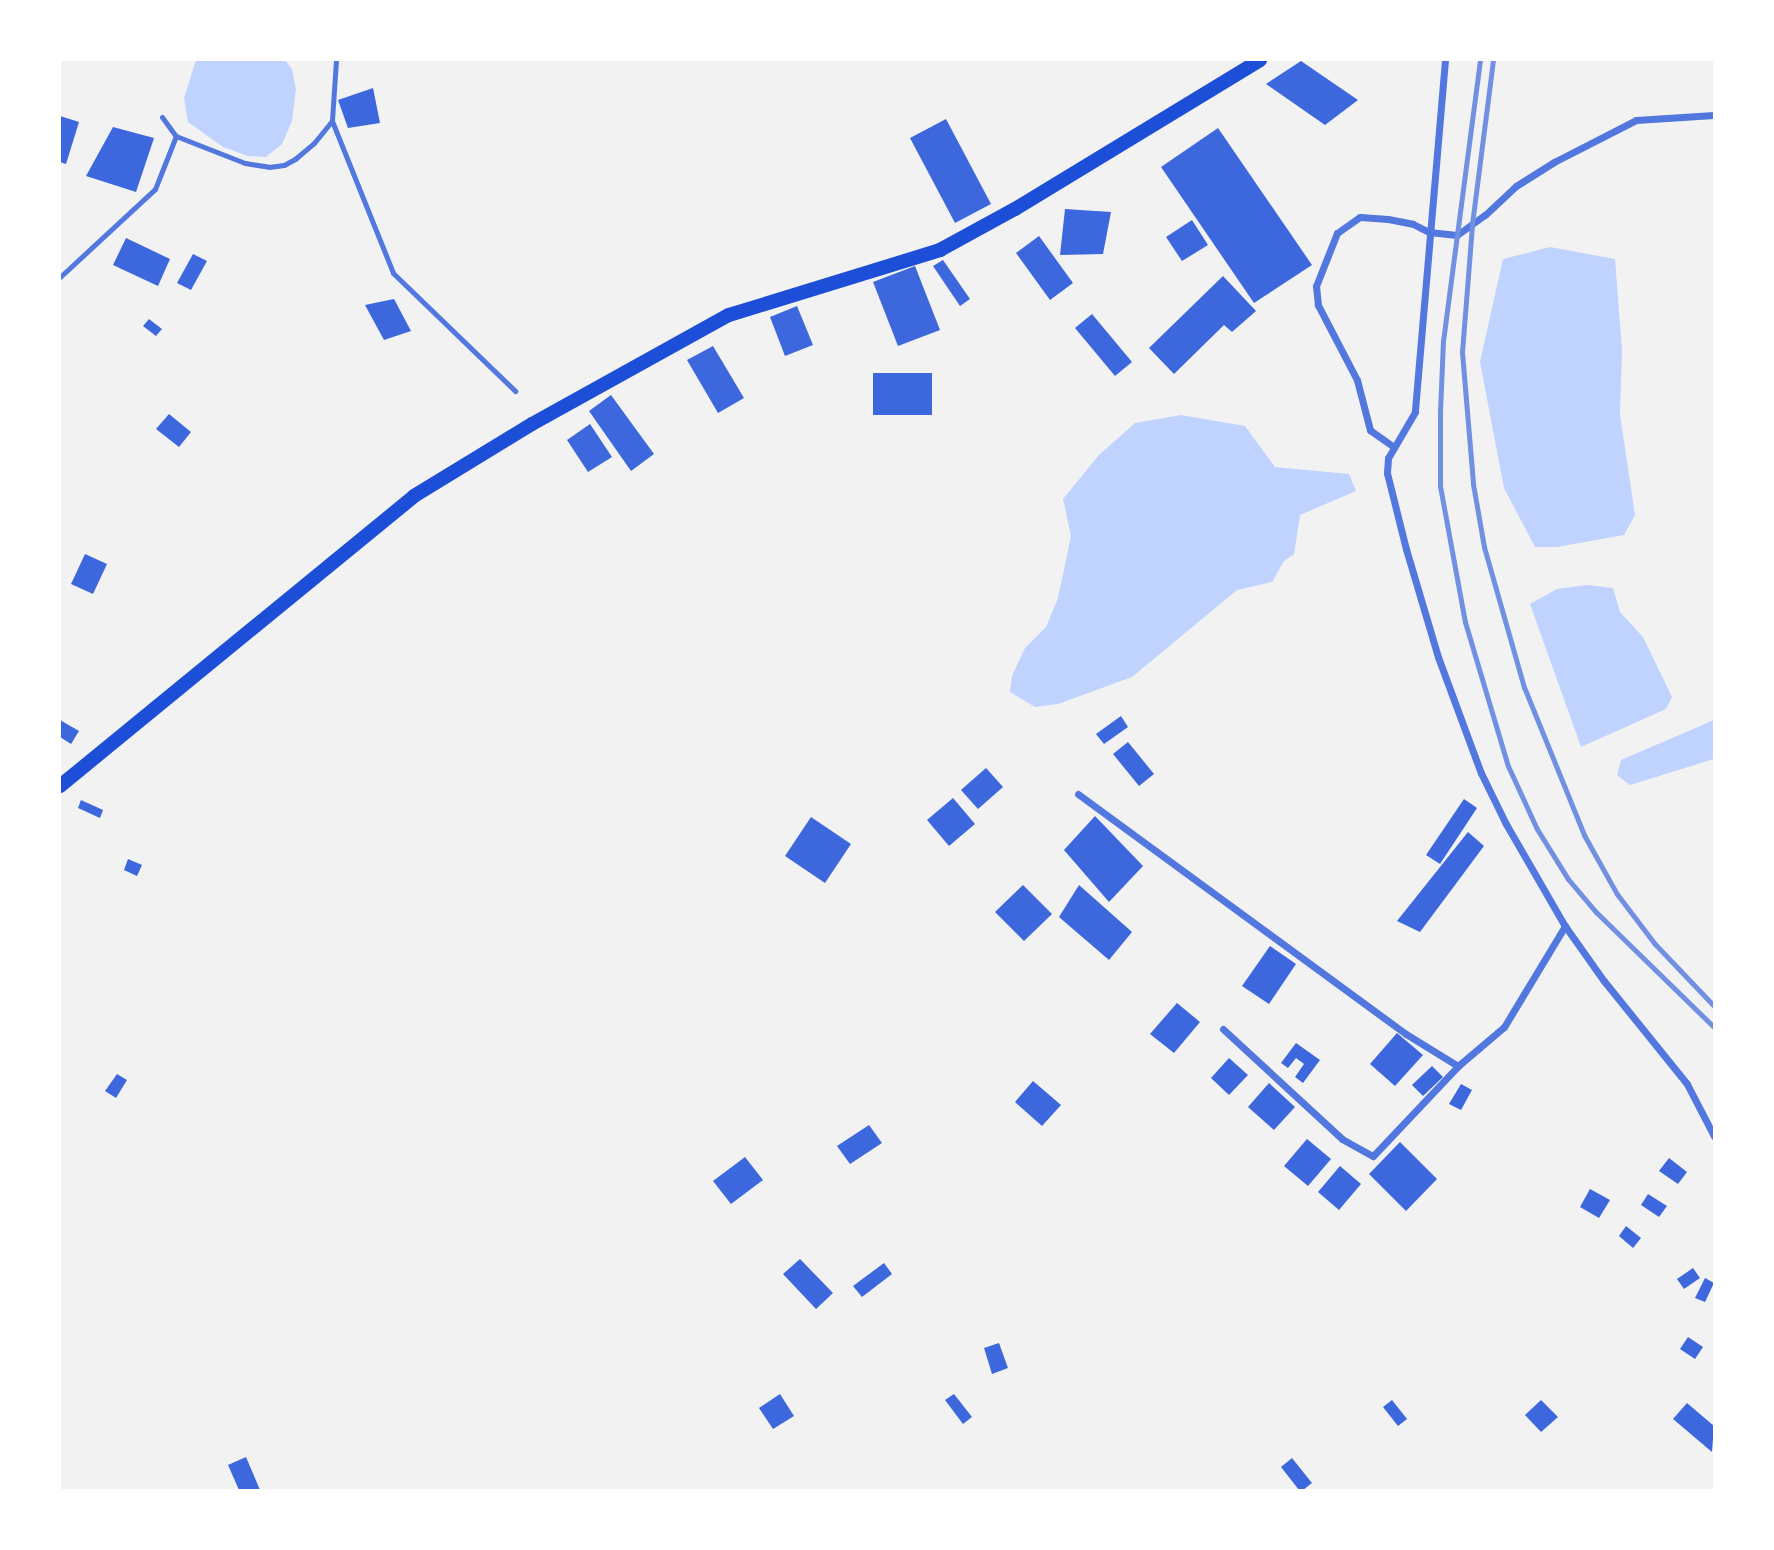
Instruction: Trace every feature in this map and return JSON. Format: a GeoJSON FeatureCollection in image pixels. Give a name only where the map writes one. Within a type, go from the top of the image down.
{"type":"FeatureCollection","features":[{"type":"Feature","properties":{"kind":"main road"},"geometry":{"type":"LineString","coordinates":[[60,786],[414,496],[532,424],[729,316],[940,250],[1015,209],[1261,60]]}},
{"type":"Feature","properties":{"kind":"street"},"geometry":{"type":"LineString","coordinates":[[1445,60],[1415,412],[1388,458],[1387,473],[1438,657],[1481,773],[1525,858],[1566,926],[1604,981],[1687,1084],[1714,1136]]}},
{"type":"Feature","properties":{"kind":"street"},"geometry":{"type":"LineString","coordinates":[[1394,447],[1370,430],[1357,380],[1318,305],[1316,286],[1337,233],[1360,217],[1413,224],[1429,232],[1457,235],[1485,215],[1516,186],[1544,168],[1636,120],[1714,115]]}},
{"type":"Feature","properties":{"kind":"street"},"geometry":{"type":"LineString","coordinates":[[1078,794],[1406,1034],[1458,1066]]}},
{"type":"Feature","properties":{"kind":"street"},"geometry":{"type":"LineString","coordinates":[[1223,1029],[1342,1139],[1373,1156],[1458,1066],[1504,1027],[1566,926]]}},
{"type":"Feature","properties":{"kind":"lane"},"geometry":{"type":"LineString","coordinates":[[336,60],[332,121],[393,273],[515,391]]}},
{"type":"Feature","properties":{"kind":"lane"},"geometry":{"type":"LineString","coordinates":[[162,117],[176,136],[245,163],[270,167],[295,159],[314,143],[332,121]]}},
{"type":"Feature","properties":{"kind":"lane"},"geometry":{"type":"LineString","coordinates":[[60,277],[155,190],[176,136]]}},
{"type":"Feature","properties":{"kind":"water"},"geometry":{"type":"Polygon","coordinates":[[[196,60],[285,60],[292,69],[296,89],[292,121],[282,144],[266,157],[248,156],[223,147],[188,122],[184,98],[196,60]]]}},
{"type":"Feature","properties":{"kind":"water"},"geometry":{"type":"Polygon","coordinates":[[[1550,247],[1615,259],[1622,350],[1620,415],[1635,515],[1624,535],[1557,547],[1535,547],[1504,488],[1480,362],[1503,259],[1550,247]]]}},
{"type":"Feature","properties":{"kind":"water"},"geometry":{"type":"Polygon","coordinates":[[[1181,415],[1245,426],[1275,467],[1349,474],[1356,491],[1300,515],[1294,554],[1284,561],[1272,582],[1237,590],[1132,677],[1058,704],[1035,707],[1010,692],[1012,676],[1025,648],[1046,627],[1058,598],[1071,536],[1063,499],[1099,455],[1135,423],[1181,415]]]}},
{"type":"Feature","properties":{"kind":"water"},"geometry":{"type":"Polygon","coordinates":[[[1587,585],[1613,588],[1620,612],[1643,637],[1672,697],[1666,709],[1581,747],[1530,604],[1557,589],[1587,585]]]}},
{"type":"Feature","properties":{"kind":"water"},"geometry":{"type":"Polygon","coordinates":[[[1714,720],[1714,759],[1630,785],[1617,775],[1621,760],[1714,720]]]}},
{"type":"Feature","properties":{"kind":"building"},"geometry":{"type":"Polygon","coordinates":[[[1301,61],[1358,100],[1325,125],[1266,84],[1301,61]]]}},
{"type":"Feature","properties":{"kind":"building"},"geometry":{"type":"Polygon","coordinates":[[[373,88],[380,123],[348,128],[338,100],[373,88]]]}},
{"type":"Feature","properties":{"kind":"building"},"geometry":{"type":"Polygon","coordinates":[[[60,116],[79,122],[66,164],[60,162],[60,116]]]}},
{"type":"Feature","properties":{"kind":"building"},"geometry":{"type":"Polygon","coordinates":[[[946,119],[991,204],[955,223],[910,138],[946,119]]]}},
{"type":"Feature","properties":{"kind":"building"},"geometry":{"type":"Polygon","coordinates":[[[113,127],[154,138],[136,192],[86,176],[113,127]]]}},
{"type":"Feature","properties":{"kind":"building"},"geometry":{"type":"Polygon","coordinates":[[[1218,128],[1312,265],[1254,303],[1161,167],[1218,128]]]}},
{"type":"Feature","properties":{"kind":"building"},"geometry":{"type":"Polygon","coordinates":[[[1065,209],[1111,212],[1103,254],[1060,255],[1065,209]]]}},
{"type":"Feature","properties":{"kind":"building"},"geometry":{"type":"Polygon","coordinates":[[[1192,220],[1208,245],[1182,261],[1166,237],[1192,220]]]}},
{"type":"Feature","properties":{"kind":"building"},"geometry":{"type":"Polygon","coordinates":[[[1039,236],[1073,283],[1050,300],[1016,253],[1039,236]]]}},
{"type":"Feature","properties":{"kind":"building"},"geometry":{"type":"Polygon","coordinates":[[[126,238],[170,259],[158,286],[113,265],[126,238]]]}},
{"type":"Feature","properties":{"kind":"building"},"geometry":{"type":"Polygon","coordinates":[[[193,254],[207,261],[191,290],[177,283],[193,254]]]}},
{"type":"Feature","properties":{"kind":"building"},"geometry":{"type":"Polygon","coordinates":[[[943,260],[970,299],[960,306],[933,266],[943,260]]]}},
{"type":"Feature","properties":{"kind":"building"},"geometry":{"type":"Polygon","coordinates":[[[915,266],[940,330],[898,346],[873,282],[915,266]]]}},
{"type":"Feature","properties":{"kind":"building"},"geometry":{"type":"Polygon","coordinates":[[[1223,276],[1256,311],[1232,332],[1224,325],[1174,374],[1149,348],[1223,276]]]}},
{"type":"Feature","properties":{"kind":"building"},"geometry":{"type":"Polygon","coordinates":[[[394,299],[411,331],[384,340],[365,305],[394,299]]]}},
{"type":"Feature","properties":{"kind":"building"},"geometry":{"type":"Polygon","coordinates":[[[797,306],[813,345],[785,356],[770,317],[797,306]]]}},
{"type":"Feature","properties":{"kind":"building"},"geometry":{"type":"Polygon","coordinates":[[[1092,314],[1132,362],[1115,376],[1075,328],[1092,314]]]}},
{"type":"Feature","properties":{"kind":"building"},"geometry":{"type":"Polygon","coordinates":[[[149,319],[162,329],[156,336],[143,326],[149,319]]]}},
{"type":"Feature","properties":{"kind":"building"},"geometry":{"type":"Polygon","coordinates":[[[713,346],[744,398],[718,413],[687,360],[713,346]]]}},
{"type":"Feature","properties":{"kind":"building"},"geometry":{"type":"Polygon","coordinates":[[[873,373],[932,373],[932,415],[873,415],[873,373]]]}},
{"type":"Feature","properties":{"kind":"building"},"geometry":{"type":"Polygon","coordinates":[[[611,395],[654,454],[631,471],[589,411],[611,395]]]}},
{"type":"Feature","properties":{"kind":"building"},"geometry":{"type":"Polygon","coordinates":[[[169,414],[191,432],[179,447],[156,429],[169,414]]]}},
{"type":"Feature","properties":{"kind":"building"},"geometry":{"type":"Polygon","coordinates":[[[590,424],[612,457],[588,472],[567,440],[590,424]]]}},
{"type":"Feature","properties":{"kind":"building"},"geometry":{"type":"Polygon","coordinates":[[[85,554],[107,564],[93,594],[71,584],[85,554]]]}},
{"type":"Feature","properties":{"kind":"building"},"geometry":{"type":"Polygon","coordinates":[[[1121,716],[1128,727],[1104,744],[1096,734],[1121,716]]]}},
{"type":"Feature","properties":{"kind":"building"},"geometry":{"type":"Polygon","coordinates":[[[60,720],[79,731],[71,744],[60,737],[60,720]]]}},
{"type":"Feature","properties":{"kind":"building"},"geometry":{"type":"Polygon","coordinates":[[[1128,742],[1154,774],[1139,786],[1113,754],[1128,742]]]}},
{"type":"Feature","properties":{"kind":"building"},"geometry":{"type":"Polygon","coordinates":[[[986,768],[1003,787],[978,809],[961,790],[986,768]]]}},
{"type":"Feature","properties":{"kind":"building"},"geometry":{"type":"Polygon","coordinates":[[[953,798],[975,824],[949,846],[927,820],[953,798]]]}},
{"type":"Feature","properties":{"kind":"building"},"geometry":{"type":"Polygon","coordinates":[[[1464,799],[1477,808],[1440,864],[1426,855],[1464,799]]]}},
{"type":"Feature","properties":{"kind":"building"},"geometry":{"type":"Polygon","coordinates":[[[81,800],[103,810],[100,818],[78,808],[81,800]]]}},
{"type":"Feature","properties":{"kind":"building"},"geometry":{"type":"Polygon","coordinates":[[[1095,816],[1143,866],[1109,902],[1064,850],[1095,816]]]}},
{"type":"Feature","properties":{"kind":"building"},"geometry":{"type":"Polygon","coordinates":[[[811,817],[851,844],[825,883],[785,856],[811,817]]]}},
{"type":"Feature","properties":{"kind":"building"},"geometry":{"type":"Polygon","coordinates":[[[1468,832],[1484,846],[1420,932],[1397,921],[1468,832]]]}},
{"type":"Feature","properties":{"kind":"building"},"geometry":{"type":"Polygon","coordinates":[[[128,859],[142,865],[137,876],[124,870],[128,859]]]}},
{"type":"Feature","properties":{"kind":"building"},"geometry":{"type":"Polygon","coordinates":[[[1023,885],[1052,914],[1024,941],[995,912],[1023,885]]]}},
{"type":"Feature","properties":{"kind":"building"},"geometry":{"type":"Polygon","coordinates":[[[1079,885],[1132,932],[1109,960],[1059,917],[1079,885]]]}},
{"type":"Feature","properties":{"kind":"building"},"geometry":{"type":"Polygon","coordinates":[[[1270,946],[1296,964],[1269,1004],[1242,986],[1270,946]]]}},
{"type":"Feature","properties":{"kind":"building"},"geometry":{"type":"Polygon","coordinates":[[[1177,1003],[1200,1022],[1174,1053],[1150,1034],[1177,1003]]]}},
{"type":"Feature","properties":{"kind":"building"},"geometry":{"type":"Polygon","coordinates":[[[1397,1033],[1423,1055],[1395,1086],[1370,1064],[1397,1033]]]}},
{"type":"Feature","properties":{"kind":"building"},"geometry":{"type":"Polygon","coordinates":[[[1296,1043],[1320,1060],[1303,1083],[1295,1077],[1304,1064],[1296,1058],[1288,1068],[1281,1063],[1296,1043]]]}},
{"type":"Feature","properties":{"kind":"building"},"geometry":{"type":"Polygon","coordinates":[[[1229,1058],[1248,1075],[1229,1095],[1211,1078],[1229,1058]]]}},
{"type":"Feature","properties":{"kind":"building"},"geometry":{"type":"Polygon","coordinates":[[[1432,1066],[1443,1077],[1423,1096],[1412,1085],[1432,1066]]]}},
{"type":"Feature","properties":{"kind":"building"},"geometry":{"type":"Polygon","coordinates":[[[117,1074],[127,1080],[116,1098],[105,1091],[117,1074]]]}},
{"type":"Feature","properties":{"kind":"building"},"geometry":{"type":"Polygon","coordinates":[[[1033,1081],[1061,1105],[1042,1126],[1015,1102],[1033,1081]]]}},
{"type":"Feature","properties":{"kind":"building"},"geometry":{"type":"Polygon","coordinates":[[[1269,1083],[1295,1107],[1274,1130],[1248,1107],[1269,1083]]]}},
{"type":"Feature","properties":{"kind":"building"},"geometry":{"type":"Polygon","coordinates":[[[1461,1084],[1472,1090],[1461,1110],[1449,1104],[1461,1084]]]}},
{"type":"Feature","properties":{"kind":"building"},"geometry":{"type":"Polygon","coordinates":[[[869,1125],[882,1143],[850,1164],[837,1146],[869,1125]]]}},
{"type":"Feature","properties":{"kind":"building"},"geometry":{"type":"Polygon","coordinates":[[[1307,1139],[1331,1159],[1308,1186],[1284,1166],[1307,1139]]]}},
{"type":"Feature","properties":{"kind":"building"},"geometry":{"type":"Polygon","coordinates":[[[1400,1142],[1437,1179],[1406,1211],[1369,1174],[1400,1142]]]}},
{"type":"Feature","properties":{"kind":"building"},"geometry":{"type":"Polygon","coordinates":[[[745,1157],[763,1180],[731,1204],[713,1181],[745,1157]]]}},
{"type":"Feature","properties":{"kind":"building"},"geometry":{"type":"Polygon","coordinates":[[[1669,1158],[1687,1172],[1678,1184],[1659,1171],[1669,1158]]]}},
{"type":"Feature","properties":{"kind":"building"},"geometry":{"type":"Polygon","coordinates":[[[1340,1166],[1361,1184],[1339,1210],[1318,1192],[1340,1166]]]}},
{"type":"Feature","properties":{"kind":"building"},"geometry":{"type":"Polygon","coordinates":[[[1590,1189],[1610,1200],[1599,1218],[1580,1207],[1590,1189]]]}},
{"type":"Feature","properties":{"kind":"building"},"geometry":{"type":"Polygon","coordinates":[[[1648,1194],[1667,1206],[1659,1217],[1641,1205],[1648,1194]]]}},
{"type":"Feature","properties":{"kind":"building"},"geometry":{"type":"Polygon","coordinates":[[[1626,1226],[1641,1238],[1633,1248],[1619,1236],[1626,1226]]]}},
{"type":"Feature","properties":{"kind":"building"},"geometry":{"type":"Polygon","coordinates":[[[800,1259],[833,1293],[816,1309],[783,1274],[800,1259]]]}},
{"type":"Feature","properties":{"kind":"building"},"geometry":{"type":"Polygon","coordinates":[[[884,1263],[892,1274],[862,1297],[853,1286],[884,1263]]]}},
{"type":"Feature","properties":{"kind":"building"},"geometry":{"type":"Polygon","coordinates":[[[1693,1268],[1700,1278],[1684,1289],[1677,1279],[1693,1268]]]}},
{"type":"Feature","properties":{"kind":"building"},"geometry":{"type":"Polygon","coordinates":[[[1705,1278],[1714,1283],[1705,1302],[1695,1298],[1705,1278]]]}},
{"type":"Feature","properties":{"kind":"building"},"geometry":{"type":"Polygon","coordinates":[[[1688,1337],[1703,1347],[1695,1359],[1680,1349],[1688,1337]]]}},
{"type":"Feature","properties":{"kind":"building"},"geometry":{"type":"Polygon","coordinates":[[[999,1343],[1008,1368],[992,1374],[984,1348],[999,1343]]]}},
{"type":"Feature","properties":{"kind":"building"},"geometry":{"type":"Polygon","coordinates":[[[780,1394],[794,1416],[773,1429],[759,1408],[780,1394]]]}},
{"type":"Feature","properties":{"kind":"building"},"geometry":{"type":"Polygon","coordinates":[[[954,1394],[972,1417],[963,1424],[945,1400],[954,1394]]]}},
{"type":"Feature","properties":{"kind":"building"},"geometry":{"type":"Polygon","coordinates":[[[1392,1400],[1407,1419],[1398,1426],[1383,1407],[1392,1400]]]}},
{"type":"Feature","properties":{"kind":"building"},"geometry":{"type":"Polygon","coordinates":[[[1541,1400],[1558,1417],[1541,1432],[1525,1415],[1541,1400]]]}},
{"type":"Feature","properties":{"kind":"building"},"geometry":{"type":"Polygon","coordinates":[[[1687,1403],[1714,1426],[1712,1452],[1673,1419],[1687,1403]]]}},
{"type":"Feature","properties":{"kind":"building"},"geometry":{"type":"Polygon","coordinates":[[[246,1457],[260,1490],[239,1490],[228,1465],[246,1457]]]}},
{"type":"Feature","properties":{"kind":"building"},"geometry":{"type":"Polygon","coordinates":[[[1292,1458],[1312,1483],[1303,1490],[1299,1490],[1281,1467],[1292,1458]]]}},
{"type":"Feature","properties":{"kind":"railway"},"geometry":{"type":"LineString","coordinates":[[1480,60],[1443,340],[1440,413],[1440,486],[1465,622],[1508,766],[1537,829],[1568,879],[1596,912],[1714,1027]]}},
{"type":"Feature","properties":{"kind":"railway"},"geometry":{"type":"LineString","coordinates":[[1493,60],[1472,225],[1462,352],[1473,484],[1484,547],[1524,687],[1584,835],[1617,894],[1655,944],[1714,1006]]}}]}
